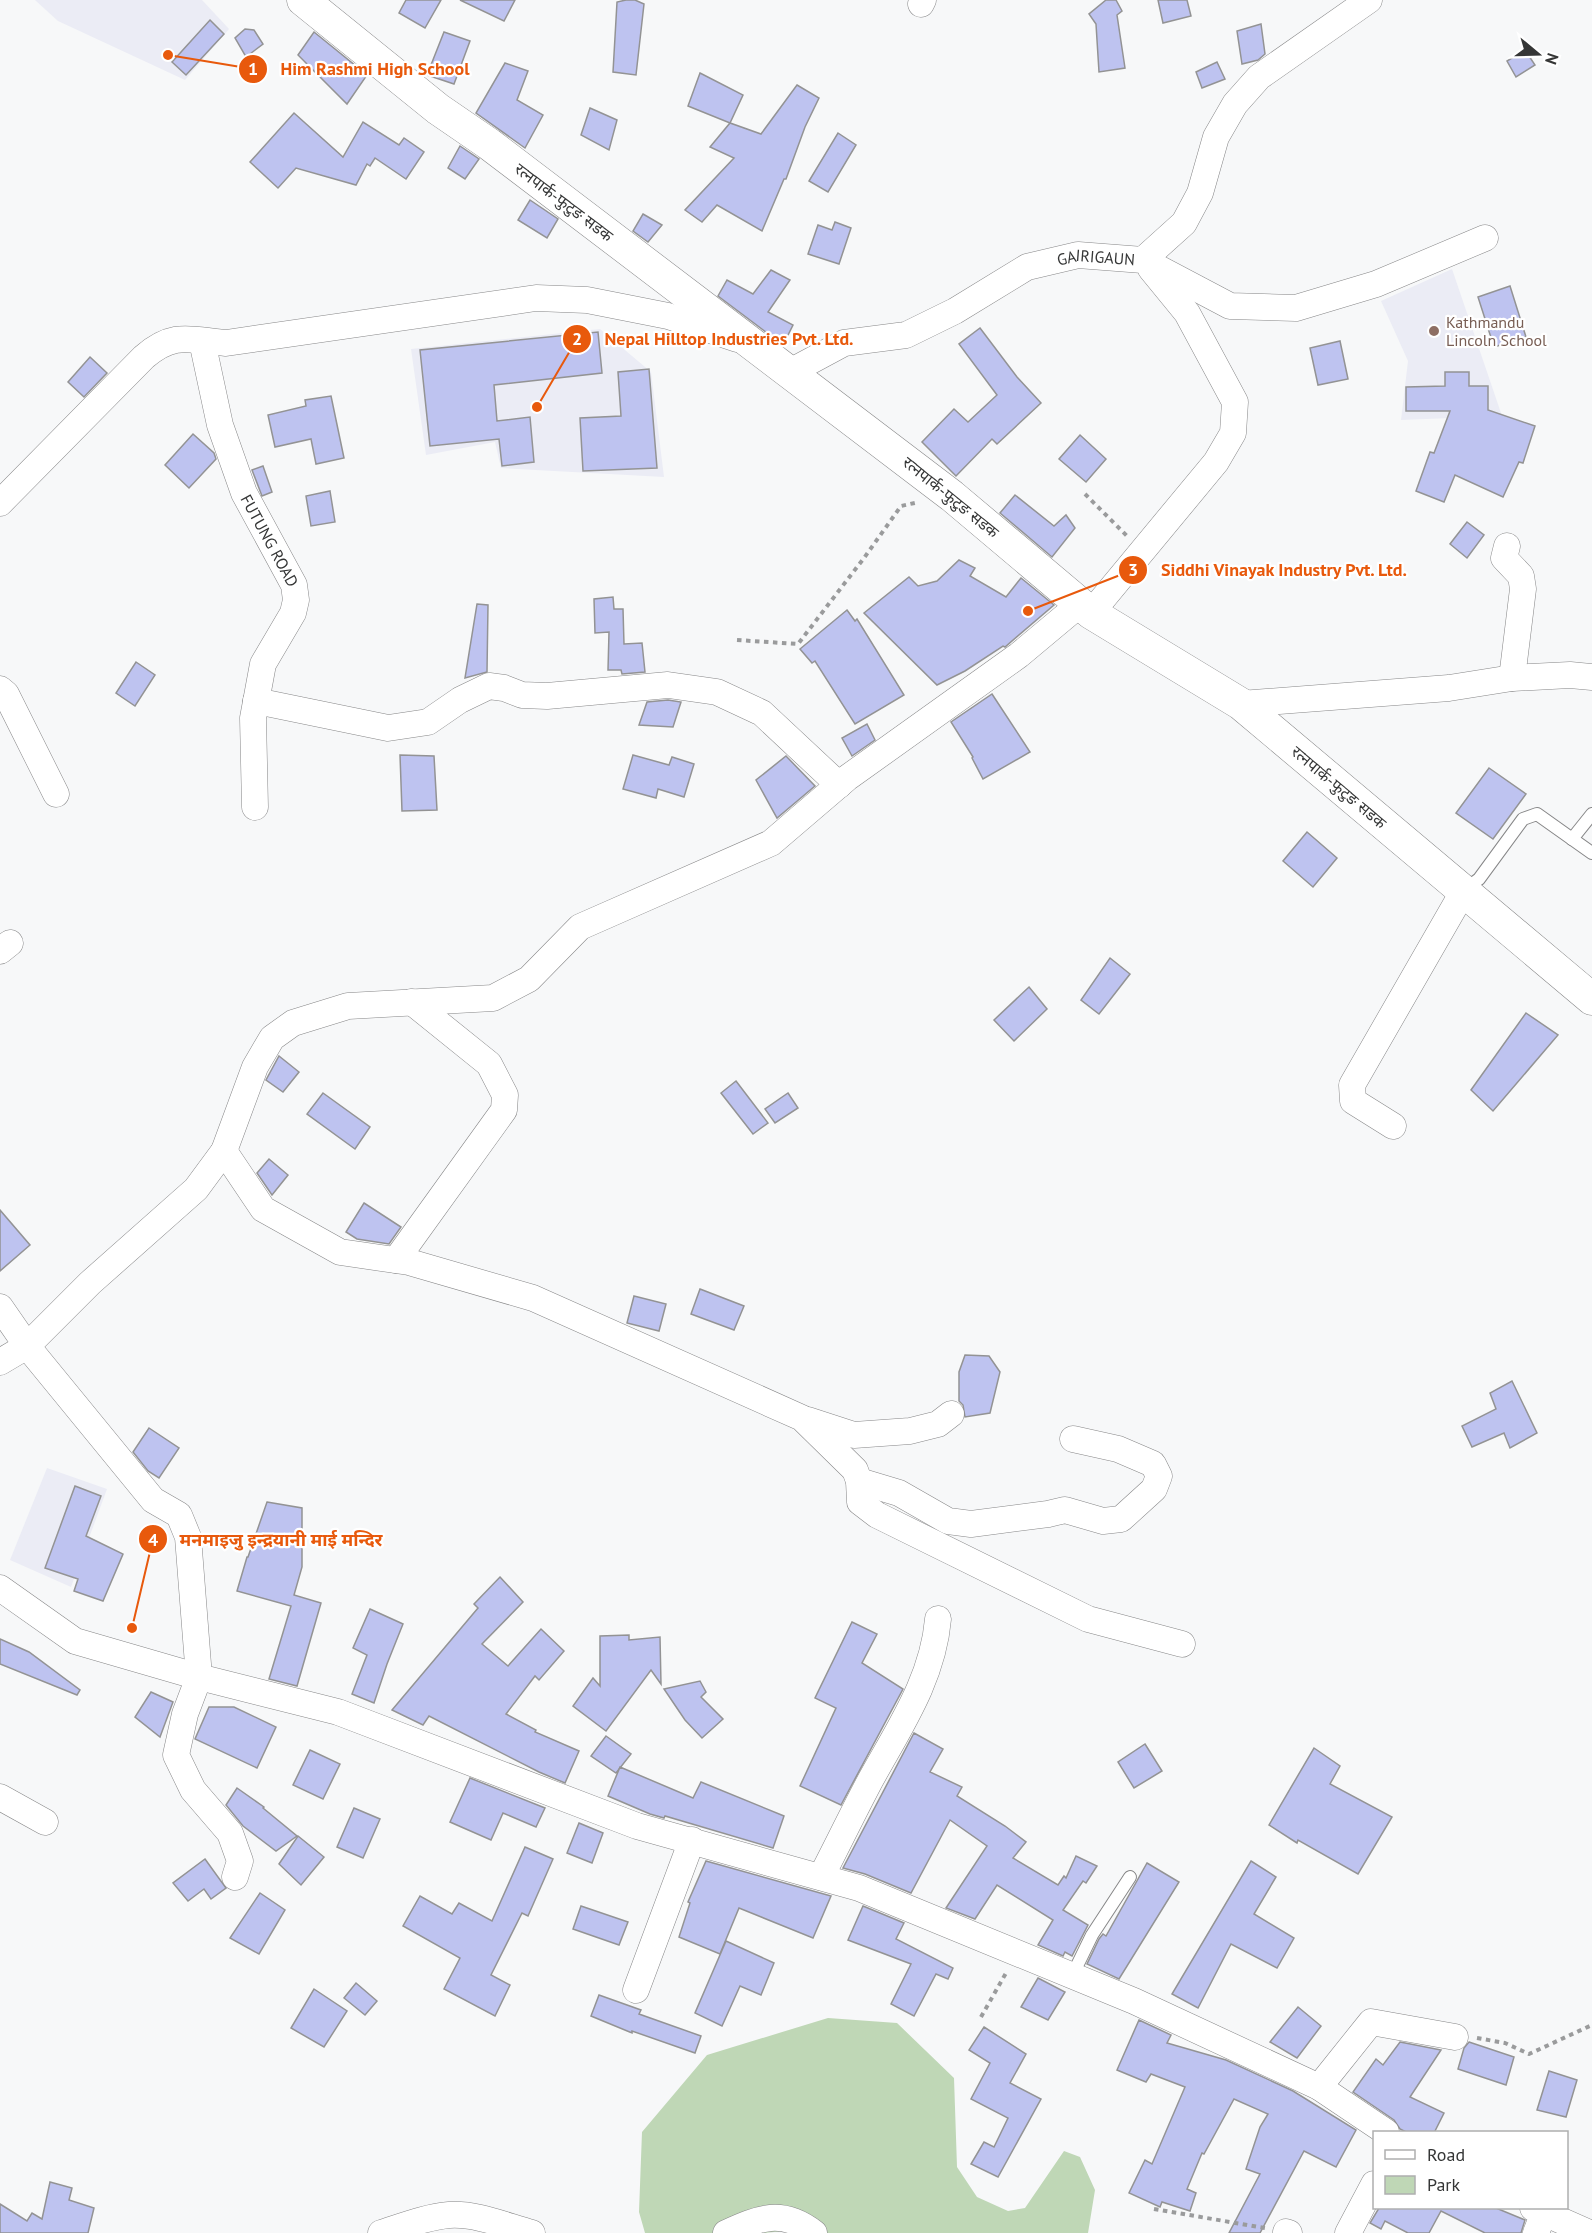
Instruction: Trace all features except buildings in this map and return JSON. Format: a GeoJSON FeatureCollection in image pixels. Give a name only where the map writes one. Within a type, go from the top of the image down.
{"type":"FeatureCollection","features":[{"type":"Feature","properties":{"kind":"street","name":"रत्नपार्क-फुटुङ सडक"},"geometry":{"type":"LineString","coordinates":[[303,0],[445,114],[489,144],[952,496],[1086,608],[1241,704],[1592,999]]}},
{"type":"Feature","properties":{"kind":"street","name":"GAIRIGAUN"},"geometry":{"type":"LineString","coordinates":[[790,372],[844,343],[906,335],[955,312],[1027,267],[1078,255],[1143,260],[1184,223],[1200,193],[1216,136],[1235,104],[1259,77],[1369,0]]}},
{"type":"Feature","properties":{"kind":"street"},"geometry":{"type":"LineString","coordinates":[[1143,260],[1230,306],[1296,308],[1376,284],[1485,238]]}},
{"type":"Feature","properties":{"kind":"street"},"geometry":{"type":"LineString","coordinates":[[0,1362],[27,1346],[90,1283],[196,1190],[224,1151],[255,1067],[272,1038],[293,1023],[348,1006],[493,998],[529,979],[580,927],[771,843],[839,785],[1086,608],[1142,551],[1216,462],[1233,433],[1235,402],[1187,314],[1143,260]]}},
{"type":"Feature","properties":{"kind":"street"},"geometry":{"type":"LineString","coordinates":[[0,503],[158,345],[176,339],[226,343],[536,298],[587,300],[668,316],[754,345]]}},
{"type":"Feature","properties":{"kind":"street","name":"FUTUNG ROAD"},"geometry":{"type":"LineString","coordinates":[[202,341],[220,425],[240,482],[294,585],[296,600],[293,613],[263,664],[253,718],[255,807]]}},
{"type":"Feature","properties":{"kind":"street"},"geometry":{"type":"LineString","coordinates":[[1507,546],[1504,558],[1521,576],[1523,589],[1512,678]]}},
{"type":"Feature","properties":{"kind":"street"},"geometry":{"type":"LineString","coordinates":[[1241,704],[1449,688],[1512,678],[1570,675],[1592,677]]}},
{"type":"Feature","properties":{"kind":"street"},"geometry":{"type":"LineString","coordinates":[[256,701],[388,728],[428,722],[460,700],[489,686],[504,688],[522,695],[547,696],[668,685],[717,692],[762,713],[839,785]]}},
{"type":"Feature","properties":{"kind":"street"},"geometry":{"type":"LineString","coordinates":[[0,689],[6,694],[56,794]]}},
{"type":"Feature","properties":{"kind":"street"},"geometry":{"type":"LineString","coordinates":[[1393,1126],[1353,1101],[1352,1085],[1463,892]]}},
{"type":"Feature","properties":{"kind":"street"},"geometry":{"type":"LineString","coordinates":[[396,1260],[504,1110],[505,1095],[489,1064],[412,1002]]}},
{"type":"Feature","properties":{"kind":"street"},"geometry":{"type":"LineString","coordinates":[[224,1151],[263,1209],[340,1252],[396,1260],[533,1298],[802,1418],[854,1435],[910,1431],[938,1424],[951,1414]]}},
{"type":"Feature","properties":{"kind":"street"},"geometry":{"type":"LineString","coordinates":[[0,1307],[27,1346],[153,1500],[179,1515],[188,1537],[199,1677],[185,1714],[176,1755],[193,1790],[230,1833],[240,1861],[235,1876]]}},
{"type":"Feature","properties":{"kind":"street"},"geometry":{"type":"LineString","coordinates":[[802,1418],[855,1470],[859,1481],[860,1502],[877,1515],[1088,1619],[1182,1644]]}},
{"type":"Feature","properties":{"kind":"street"},"geometry":{"type":"LineString","coordinates":[[859,1481],[898,1493],[948,1521],[971,1524],[1065,1510],[1103,1521],[1121,1519],[1154,1489],[1159,1476],[1153,1464],[1118,1449],[1073,1439]]}},
{"type":"Feature","properties":{"kind":"street"},"geometry":{"type":"LineString","coordinates":[[0,1588],[75,1641],[199,1677],[338,1712],[637,1826],[859,1888],[1134,2001],[1319,2087],[1383,2131]]}},
{"type":"Feature","properties":{"kind":"street"},"geometry":{"type":"LineString","coordinates":[[821,1877],[871,1779],[912,1708],[936,1641],[938,1619]]}},
{"type":"Feature","properties":{"kind":"street"},"geometry":{"type":"LineString","coordinates":[[0,1797],[45,1822]]}},
{"type":"Feature","properties":{"kind":"street"},"geometry":{"type":"LineString","coordinates":[[636,1990],[692,1840]]}},
{"type":"Feature","properties":{"kind":"street"},"geometry":{"type":"LineString","coordinates":[[1319,2087],[1371,2022],[1455,2037]]}},
{"type":"Feature","properties":{"kind":"street"},"geometry":{"type":"LineString","coordinates":[[1348,2233],[1373,2186]]}},
{"type":"Feature","properties":{"kind":"street"},"geometry":{"type":"LineString","coordinates":[[381,2233],[428,2218],[451,2215],[471,2216],[532,2233]]}},
{"type":"Feature","properties":{"kind":"street"},"geometry":{"type":"LineString","coordinates":[[726,2233],[756,2220],[783,2217],[804,2225],[814,2233]]}},
{"type":"Feature","properties":{"kind":"street"},"geometry":{"type":"LineString","coordinates":[[1538,2218],[1589,2233]]}},
{"type":"Feature","properties":{"kind":"lane"},"geometry":{"type":"LineString","coordinates":[[1463,892],[1479,879],[1523,819],[1537,814],[1592,853]]}},
{"type":"Feature","properties":{"kind":"lane"},"geometry":{"type":"LineString","coordinates":[[1572,839],[1592,814]]}},
{"type":"Feature","properties":{"kind":"lane"},"geometry":{"type":"LineString","coordinates":[[1072,1976],[1092,1935],[1130,1877]]}},
{"type":"Feature","properties":{"kind":"path"},"geometry":{"type":"LineString","coordinates":[[1085,494],[1142,551]]}},
{"type":"Feature","properties":{"kind":"path"},"geometry":{"type":"LineString","coordinates":[[737,640],[798,644],[901,506],[952,496]]}},
{"type":"Feature","properties":{"kind":"path"},"geometry":{"type":"LineString","coordinates":[[981,2017],[1017,1954]]}},
{"type":"Feature","properties":{"kind":"path"},"geometry":{"type":"LineString","coordinates":[[1455,2037],[1480,2038],[1505,2043],[1529,2054],[1592,2025]]}},
{"type":"Feature","properties":{"kind":"path"},"geometry":{"type":"LineString","coordinates":[[1154,2210],[1200,2216],[1287,2233]]}},
{"type":"Feature","properties":{"kind":"shaded area"},"geometry":{"type":"Polygon","coordinates":[[[35,0],[202,0],[229,29],[185,80],[58,21],[35,0]]]}},
{"type":"Feature","properties":{"kind":"shaded area","name":"Kathmandu Lincoln School"},"geometry":{"type":"Polygon","coordinates":[[[1452,269],[1502,416],[1401,420],[1408,361],[1381,301],[1452,269]]]}},
{"type":"Feature","properties":{"kind":"shaded area"},"geometry":{"type":"Polygon","coordinates":[[[600,329],[651,372],[664,477],[501,468],[495,442],[426,455],[411,349],[600,329]]]}},
{"type":"Feature","properties":{"kind":"shaded area"},"geometry":{"type":"Polygon","coordinates":[[[47,1468],[107,1489],[71,1587],[10,1560],[47,1468]]]}},
{"type":"Feature","properties":{"kind":"green space"},"geometry":{"type":"Polygon","coordinates":[[[828,2018],[897,2023],[954,2078],[957,2167],[977,2197],[1008,2211],[1025,2208],[1064,2151],[1080,2157],[1095,2190],[1088,2233],[823,2233],[804,2229],[764,2233],[645,2233],[639,2212],[642,2132],[707,2055],[828,2018]]]}},
{"type":"Feature","properties":{"kind":"place","name":"Him Rashmi High School"},"geometry":{"type":"Point","coordinates":[168,55]}},
{"type":"Feature","properties":{"kind":"place","name":"Kathmandu Lincoln School"},"geometry":{"type":"Point","coordinates":[1434,331]}},
{"type":"Feature","properties":{"kind":"place","name":"Nepal Hilltop Industries Pvt. Ltd."},"geometry":{"type":"Point","coordinates":[537,407]}},
{"type":"Feature","properties":{"kind":"place","name":"Siddhi Vinayak Industry Pvt. Ltd."},"geometry":{"type":"Point","coordinates":[1028,611]}},
{"type":"Feature","properties":{"kind":"place","name":"मनमाइजु इन्द्रयानी माई मन्दिर"},"geometry":{"type":"Point","coordinates":[132,1628]}}]}
